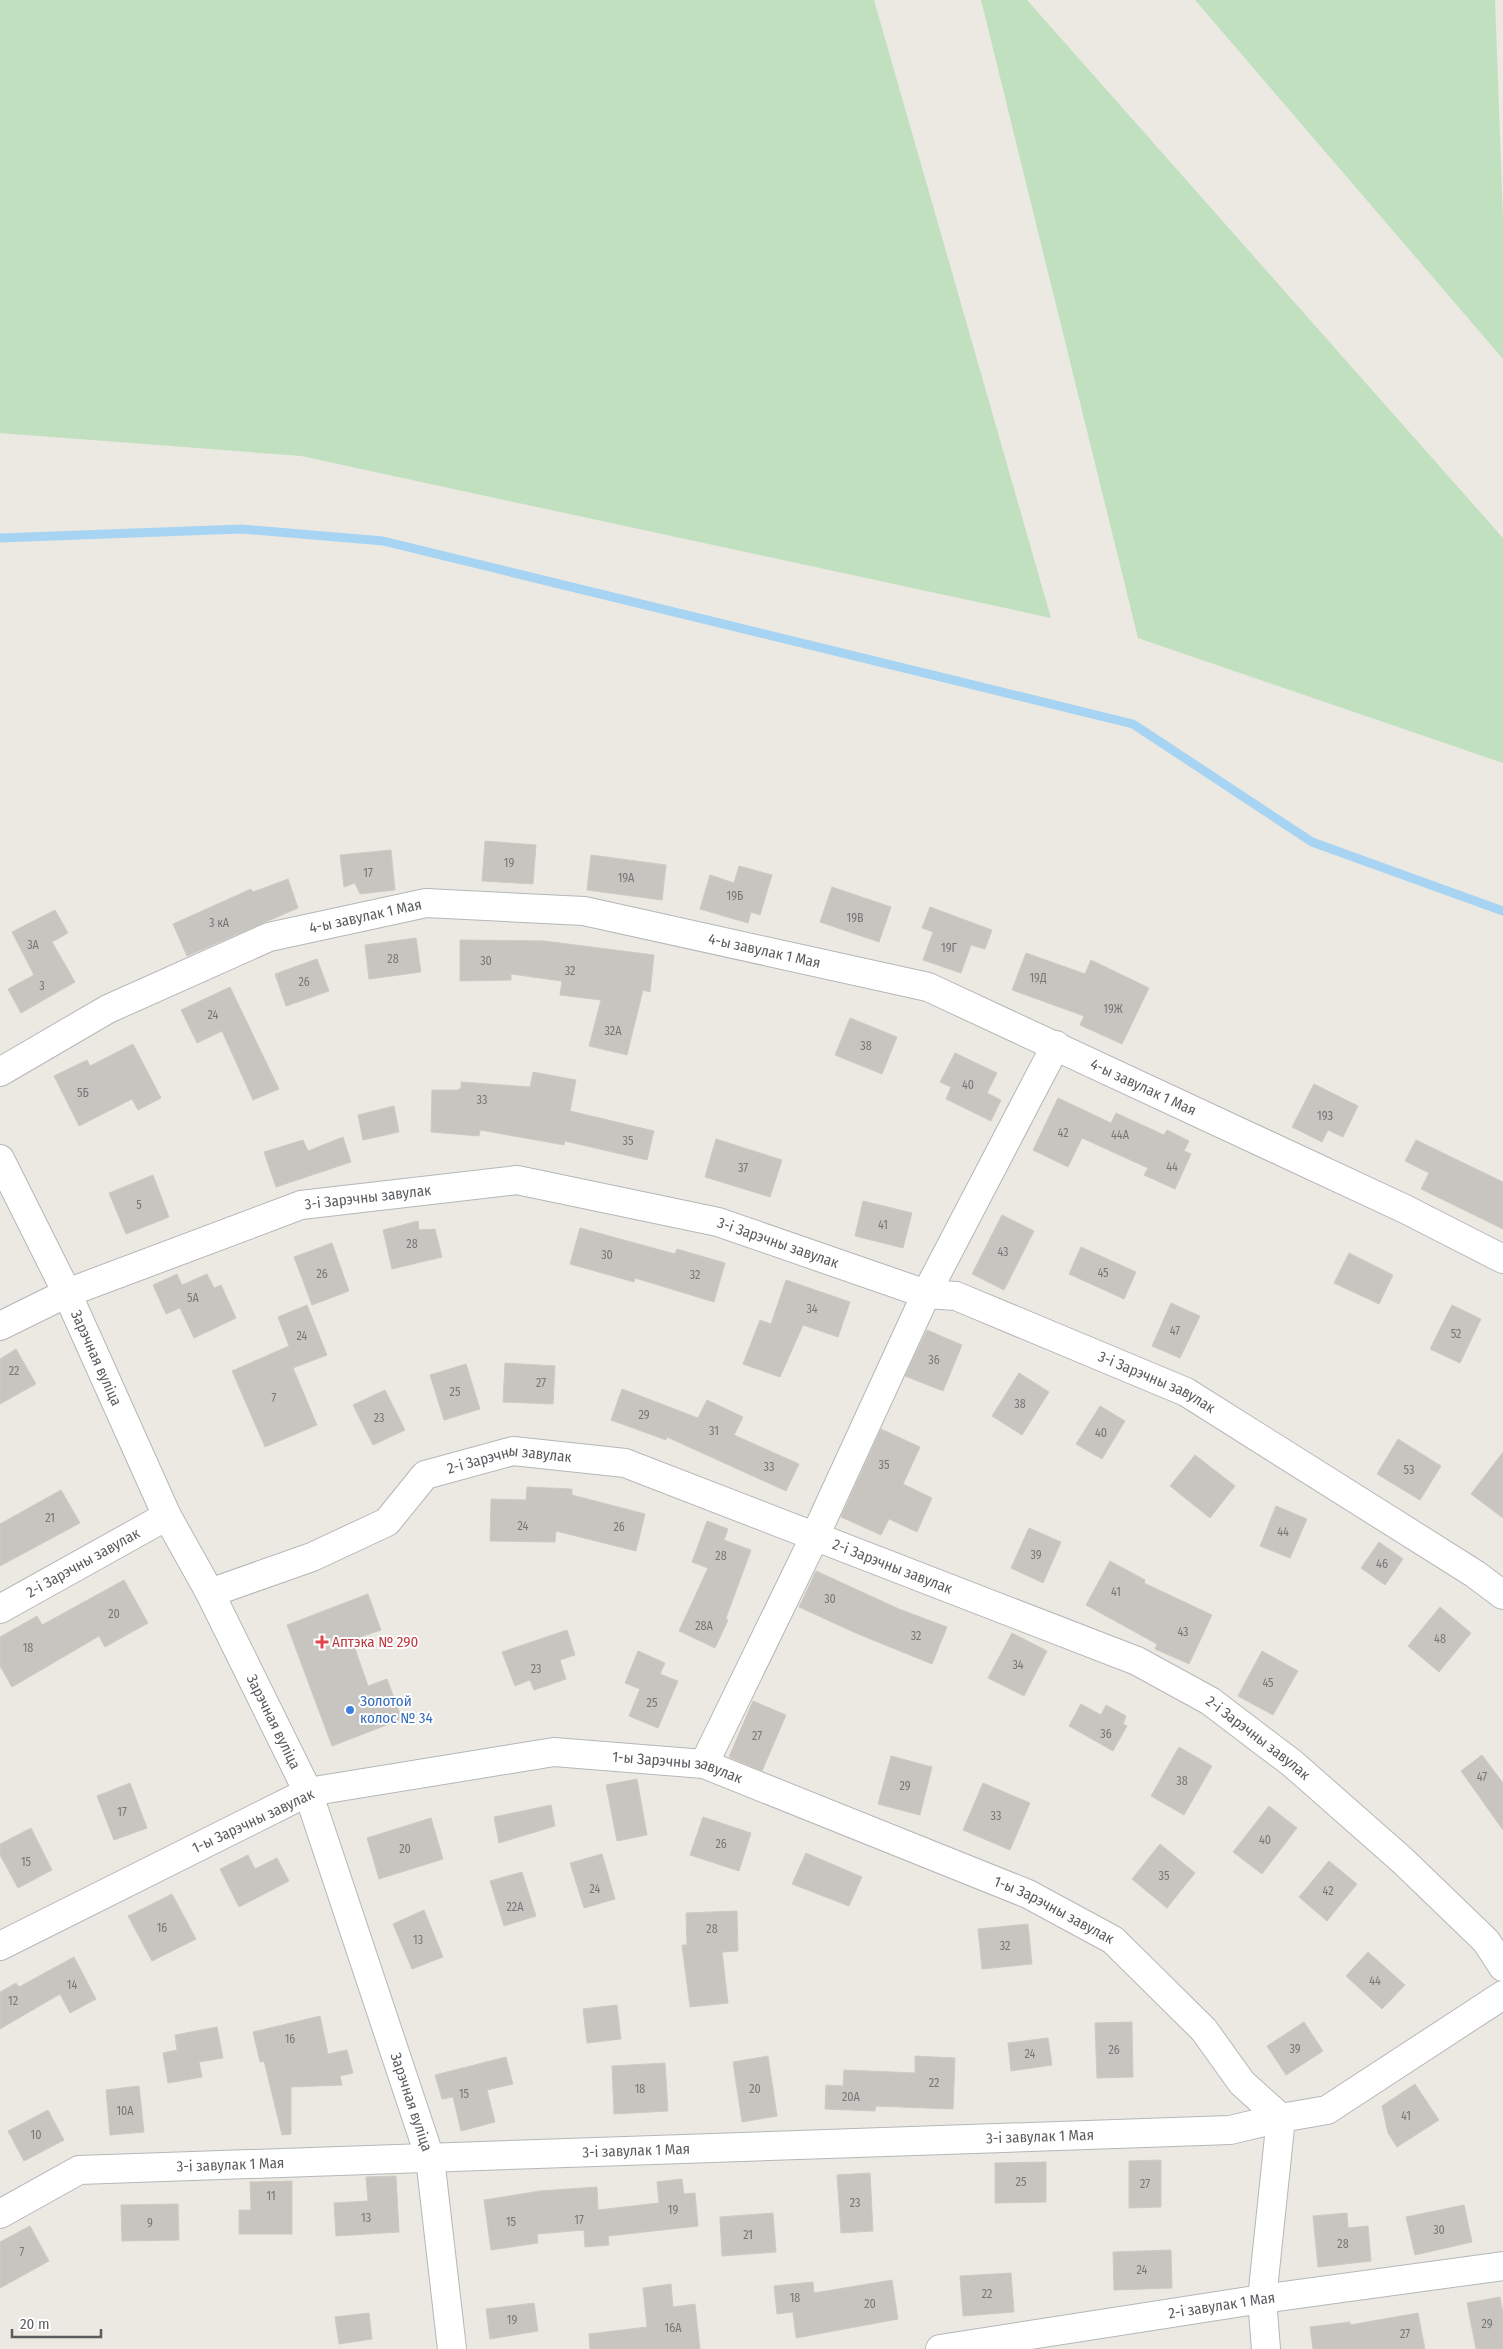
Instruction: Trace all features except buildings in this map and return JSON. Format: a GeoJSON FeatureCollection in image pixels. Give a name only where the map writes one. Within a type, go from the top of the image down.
{"type":"FeatureCollection","features":[{"type":"Feature","properties":{"kind":"street","name":"4-ы завулак 1 Мая"},"geometry":{"type":"LineString","coordinates":[[0,1072],[108,1009],[269,937],[426,903],[584,911],[928,987],[1405,1209],[1503,1259]]}},
{"type":"Feature","properties":{"kind":"street"},"geometry":{"type":"LineString","coordinates":[[704,1764],[816,1536],[926,1294],[1056,1045]]}},
{"type":"Feature","properties":{"kind":"street","name":"Зарэчная вуліца"},"geometry":{"type":"LineString","coordinates":[[0,1160],[67,1293],[167,1516],[210,1593],[308,1792],[430,2158],[452,2349]]}},
{"type":"Feature","properties":{"kind":"street","name":"3-і Зарэчны завулак"},"geometry":{"type":"LineString","coordinates":[[0,1326],[67,1293],[302,1205],[517,1180],[718,1222],[926,1294],[956,1296],[1186,1392],[1476,1574],[1503,1595]]}},
{"type":"Feature","properties":{"kind":"street","name":"2-і Зарэчны завулак"},"geometry":{"type":"LineString","coordinates":[[210,1593],[312,1557],[387,1522],[425,1475],[513,1451],[625,1463],[1137,1661],[1210,1701],[1293,1764],[1402,1860],[1486,1942],[1503,1967]]}},
{"type":"Feature","properties":{"kind":"street","name":"2-і Зарэчны завулак"},"geometry":{"type":"LineString","coordinates":[[0,1609],[167,1516]]}},
{"type":"Feature","properties":{"kind":"street","name":"1-ы Зарэчны завулак"},"geometry":{"type":"LineString","coordinates":[[0,1946],[308,1792],[554,1752],[704,1764],[1028,1894],[1113,1940],[1204,2030],[1242,2082],[1281,2118]]}},
{"type":"Feature","properties":{"kind":"street","name":"3-і завулак 1 Мая"},"geometry":{"type":"LineString","coordinates":[[0,2214],[79,2170],[1230,2130],[1326,2110],[1503,1995]]}},
{"type":"Feature","properties":{"kind":"street"},"geometry":{"type":"LineString","coordinates":[[1266,2349],[1262,2299],[1281,2118]]}},
{"type":"Feature","properties":{"kind":"street","name":"2-і завулак 1 Мая"},"geometry":{"type":"LineString","coordinates":[[940,2349],[1262,2299],[1503,2266]]}},
{"type":"Feature","properties":{"kind":"green space"},"geometry":{"type":"Polygon","coordinates":[[[0,0],[874,0],[1051,618],[301,456],[0,433],[0,0]]]}},
{"type":"Feature","properties":{"kind":"green space"},"geometry":{"type":"Polygon","coordinates":[[[981,0],[1027,0],[1503,538],[1503,763],[1138,638],[981,0]]]}},
{"type":"Feature","properties":{"kind":"green space"},"geometry":{"type":"Polygon","coordinates":[[[1195,0],[1495,0],[1503,218],[1503,359],[1195,0]]]}},
{"type":"Feature","properties":{"kind":"waterway"},"geometry":{"type":"LineString","coordinates":[[0,538],[241,529],[383,541],[1133,724],[1312,842],[1503,911]]}},
{"type":"Feature","properties":{"kind":"place","name":"Аптэка № 290"},"geometry":{"type":"Point","coordinates":[322,1642]}},
{"type":"Feature","properties":{"kind":"place","name":"Золотой колос № 34"},"geometry":{"type":"Point","coordinates":[350,1710]}}]}
